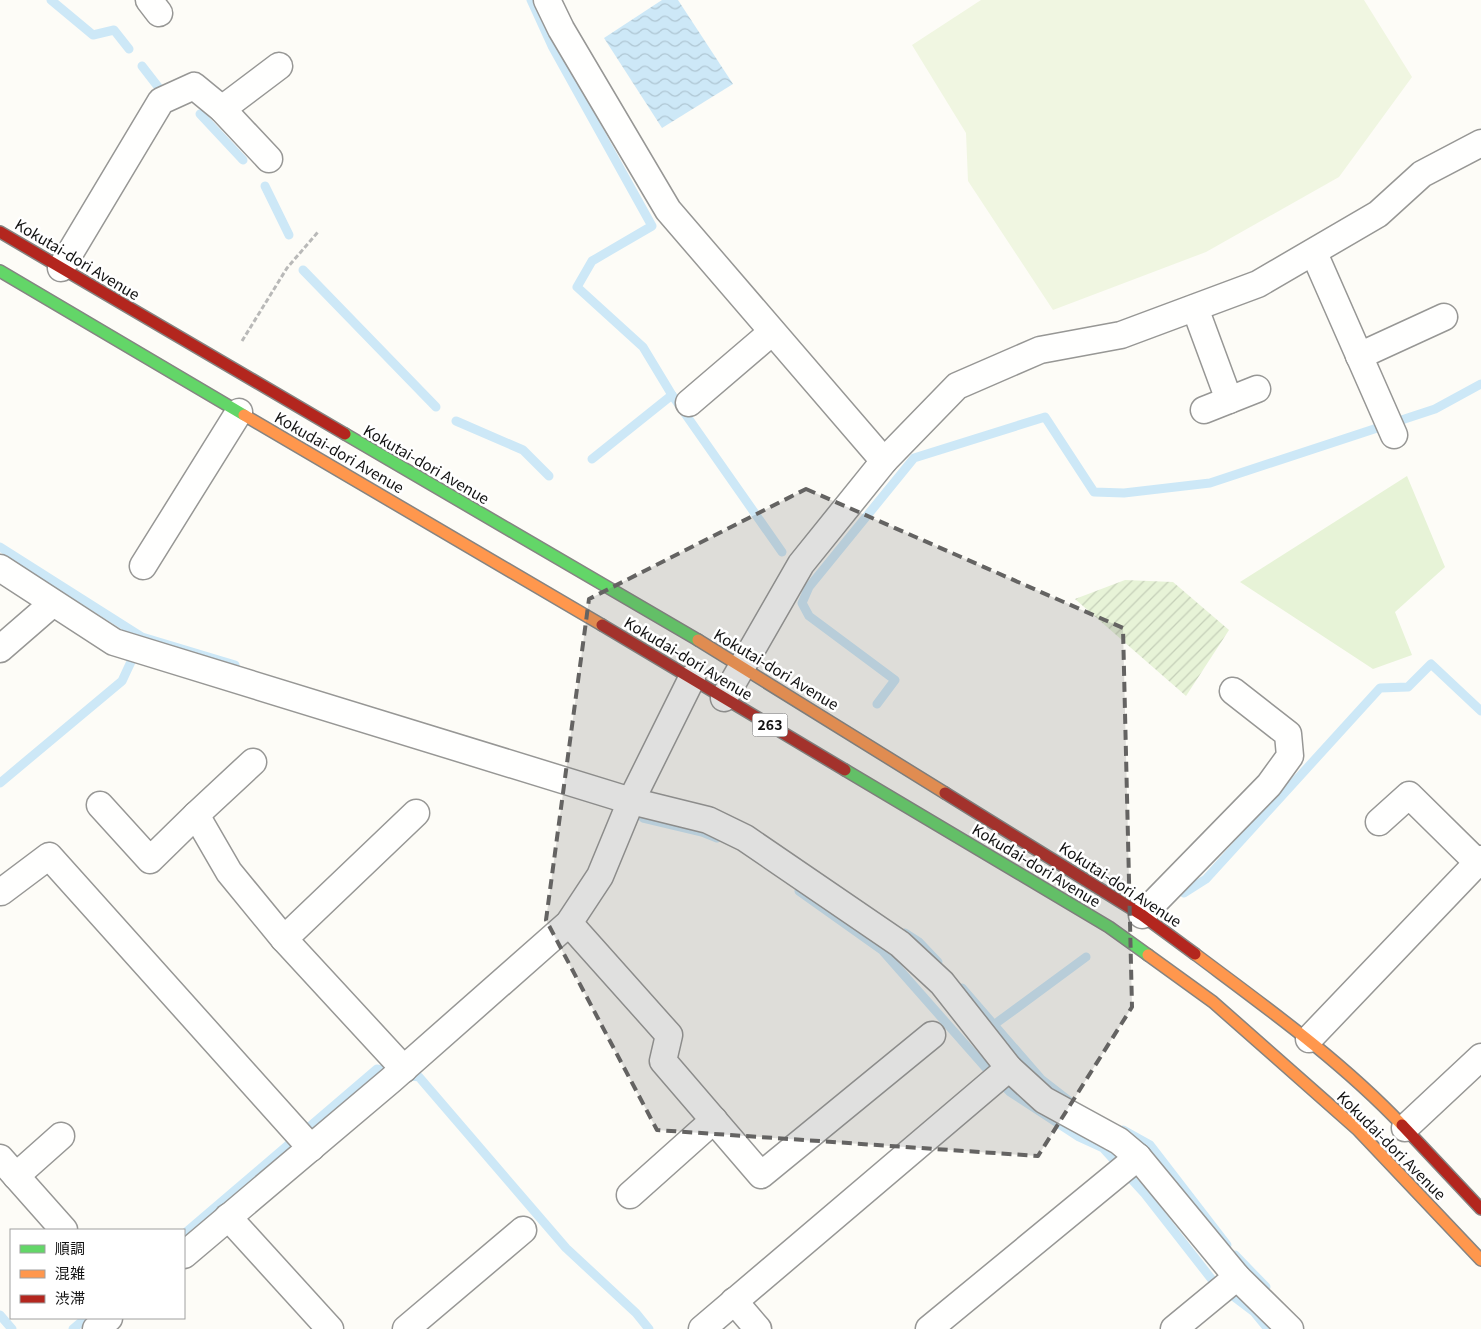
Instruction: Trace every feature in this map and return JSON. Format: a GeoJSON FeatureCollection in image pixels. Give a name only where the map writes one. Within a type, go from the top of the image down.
{"type":"FeatureCollection","features":[{"type":"Feature","properties":{"kind":"highway","name":"Kokutai-dori Avenue"},"geometry":{"type":"LineString","coordinates":[[0,232],[742,666],[1142,915],[1309,1039],[1381,1103],[1481,1209]]}},
{"type":"Feature","properties":{"kind":"highway","name":"Kokudai-dori Avenue"},"geometry":{"type":"LineString","coordinates":[[0,271],[692,678],[1109,927],[1213,1002],[1357,1129],[1481,1260]]}},
{"type":"Feature","properties":{"kind":"street"},"geometry":{"type":"LineString","coordinates":[[547,0],[561,29],[668,210],[884,460]]}},
{"type":"Feature","properties":{"kind":"street"},"geometry":{"type":"LineString","coordinates":[[222,109],[279,66]]}},
{"type":"Feature","properties":{"kind":"street"},"geometry":{"type":"LineString","coordinates":[[61,268],[160,101],[194,86],[222,109],[269,159]]}},
{"type":"Feature","properties":{"kind":"street"},"geometry":{"type":"LineString","coordinates":[[724,698],[801,564],[884,460],[957,386],[1040,350],[1120,335],[1258,284],[1378,214],[1422,174],[1479,148]]}},
{"type":"Feature","properties":{"kind":"street"},"geometry":{"type":"LineString","coordinates":[[1314,253],[1390,427]]}},
{"type":"Feature","properties":{"kind":"street"},"geometry":{"type":"LineString","coordinates":[[1195,308],[1229,400]]}},
{"type":"Feature","properties":{"kind":"street"},"geometry":{"type":"LineString","coordinates":[[1359,356],[1444,317]]}},
{"type":"Feature","properties":{"kind":"street"},"geometry":{"type":"LineString","coordinates":[[689,403],[772,332]]}},
{"type":"Feature","properties":{"kind":"street"},"geometry":{"type":"LineString","coordinates":[[1204,410],[1257,389]]}},
{"type":"Feature","properties":{"kind":"street"},"geometry":{"type":"LineString","coordinates":[[143,566],[239,412]]}},
{"type":"Feature","properties":{"kind":"street"},"geometry":{"type":"LineString","coordinates":[[0,568],[114,642],[631,801],[708,820],[745,838],[900,944],[942,983],[1001,1075],[1119,1141],[1127,1166],[1228,1284],[1290,1329]]}},
{"type":"Feature","properties":{"kind":"street"},"geometry":{"type":"LineString","coordinates":[[0,649],[52,603]]}},
{"type":"Feature","properties":{"kind":"street"},"geometry":{"type":"LineString","coordinates":[[185,1254],[228,1217],[303,1139],[398,1075],[569,923],[600,876],[631,801],[692,678]]}},
{"type":"Feature","properties":{"kind":"street"},"geometry":{"type":"LineString","coordinates":[[1142,915],[1269,785],[1290,756],[1288,734],[1234,691]]}},
{"type":"Feature","properties":{"kind":"street"},"geometry":{"type":"LineString","coordinates":[[100,805],[150,860],[253,762]]}},
{"type":"Feature","properties":{"kind":"street"},"geometry":{"type":"LineString","coordinates":[[1309,1039],[1479,860],[1409,795],[1379,822]]}},
{"type":"Feature","properties":{"kind":"street"},"geometry":{"type":"LineString","coordinates":[[284,938],[416,813]]}},
{"type":"Feature","properties":{"kind":"street"},"geometry":{"type":"LineString","coordinates":[[196,815],[229,872],[398,1075]]}},
{"type":"Feature","properties":{"kind":"street"},"geometry":{"type":"LineString","coordinates":[[1,892],[49,856],[303,1139]]}},
{"type":"Feature","properties":{"kind":"street"},"geometry":{"type":"LineString","coordinates":[[569,923],[669,1035],[663,1061],[761,1174],[932,1035]]}},
{"type":"Feature","properties":{"kind":"street"},"geometry":{"type":"LineString","coordinates":[[1406,1128],[1481,1057]]}},
{"type":"Feature","properties":{"kind":"street"},"geometry":{"type":"LineString","coordinates":[[702,1329],[1001,1075]]}},
{"type":"Feature","properties":{"kind":"street"},"geometry":{"type":"LineString","coordinates":[[630,1195],[714,1120]]}},
{"type":"Feature","properties":{"kind":"street"},"geometry":{"type":"LineString","coordinates":[[62,1136],[8,1167],[63,1229]]}},
{"type":"Feature","properties":{"kind":"street"},"geometry":{"type":"LineString","coordinates":[[929,1329],[1127,1166]]}},
{"type":"Feature","properties":{"kind":"street"},"geometry":{"type":"LineString","coordinates":[[228,1217],[330,1329]]}},
{"type":"Feature","properties":{"kind":"street"},"geometry":{"type":"LineString","coordinates":[[406,1329],[523,1230]]}},
{"type":"Feature","properties":{"kind":"street"},"geometry":{"type":"LineString","coordinates":[[1174,1329],[1228,1284]]}},
{"type":"Feature","properties":{"kind":"street"},"geometry":{"type":"LineString","coordinates":[[734,1302],[758,1329]]}},
{"type":"Feature","properties":{"kind":"street"},"geometry":{"type":"LineString","coordinates":[[96,1329],[108,1319]]}},
{"type":"Feature","properties":{"kind":"path"},"geometry":{"type":"LineString","coordinates":[[239,346],[287,268],[318,232]]}},
{"type":"Feature","properties":{"kind":"highlighted area"},"geometry":{"type":"Polygon","coordinates":[[[806,489],[1123,628],[1132,1007],[1038,1156],[657,1130],[546,920],[589,599],[806,489]]]}},
{"type":"Feature","properties":{"kind":"green space"},"geometry":{"type":"Polygon","coordinates":[[[981,0],[1364,0],[1412,77],[1339,177],[1206,252],[1053,310],[968,181],[966,133],[912,45],[981,0]]]}},
{"type":"Feature","properties":{"kind":"green space"},"geometry":{"type":"Polygon","coordinates":[[[1407,476],[1445,567],[1395,612],[1412,655],[1373,669],[1240,582],[1407,476]]]}},
{"type":"Feature","properties":{"kind":"green space"},"geometry":{"type":"Polygon","coordinates":[[[1125,580],[1173,582],[1229,630],[1186,696],[1075,599],[1125,580]]]}},
{"type":"Feature","properties":{"kind":"water"},"geometry":{"type":"Polygon","coordinates":[[[662,0],[678,0],[733,84],[662,128],[604,38],[662,0]]]}},
{"type":"Feature","properties":{"kind":"waterway"},"geometry":{"type":"LineString","coordinates":[[51,0],[93,35],[114,30],[129,49]]}},
{"type":"Feature","properties":{"kind":"waterway"},"geometry":{"type":"LineString","coordinates":[[531,0],[552,46],[652,226],[592,261],[577,287],[643,347],[672,395],[782,552]]}},
{"type":"Feature","properties":{"kind":"waterway"},"geometry":{"type":"LineString","coordinates":[[142,66],[159,88]]}},
{"type":"Feature","properties":{"kind":"waterway"},"geometry":{"type":"LineString","coordinates":[[200,114],[243,160]]}},
{"type":"Feature","properties":{"kind":"waterway"},"geometry":{"type":"LineString","coordinates":[[265,186],[289,235]]}},
{"type":"Feature","properties":{"kind":"waterway"},"geometry":{"type":"LineString","coordinates":[[303,270],[436,407]]}},
{"type":"Feature","properties":{"kind":"waterway"},"geometry":{"type":"LineString","coordinates":[[877,704],[895,680],[809,616],[802,603],[809,587],[914,458],[1045,417],[1094,492],[1124,493],[1210,483],[1435,409],[1481,384]]}},
{"type":"Feature","properties":{"kind":"waterway"},"geometry":{"type":"LineString","coordinates":[[592,459],[672,395]]}},
{"type":"Feature","properties":{"kind":"waterway"},"geometry":{"type":"LineString","coordinates":[[456,421],[523,450],[549,476]]}},
{"type":"Feature","properties":{"kind":"waterway"},"geometry":{"type":"LineString","coordinates":[[0,547],[142,637],[235,665]]}},
{"type":"Feature","properties":{"kind":"waterway"},"geometry":{"type":"LineString","coordinates":[[0,783],[122,681],[136,651]]}},
{"type":"Feature","properties":{"kind":"waterway"},"geometry":{"type":"LineString","coordinates":[[1184,893],[1206,879],[1380,688],[1408,687],[1431,664],[1481,711]]}},
{"type":"Feature","properties":{"kind":"waterway"},"geometry":{"type":"LineString","coordinates":[[643,818],[702,832],[717,838]]}},
{"type":"Feature","properties":{"kind":"waterway"},"geometry":{"type":"LineString","coordinates":[[799,891],[882,950],[986,1068],[1010,1092],[1079,1137],[1103,1148],[1145,1194],[1213,1281],[1254,1312],[1268,1329]]}},
{"type":"Feature","properties":{"kind":"waterway"},"geometry":{"type":"LineString","coordinates":[[905,933],[919,942],[938,962]]}},
{"type":"Feature","properties":{"kind":"waterway"},"geometry":{"type":"LineString","coordinates":[[995,1024],[1086,957]]}},
{"type":"Feature","properties":{"kind":"waterway"},"geometry":{"type":"LineString","coordinates":[[962,988],[1041,1079],[1068,1100]]}},
{"type":"Feature","properties":{"kind":"waterway"},"geometry":{"type":"LineString","coordinates":[[185,1233],[377,1069],[392,1072]]}},
{"type":"Feature","properties":{"kind":"waterway"},"geometry":{"type":"LineString","coordinates":[[405,1075],[419,1077],[566,1248],[636,1313],[649,1329]]}},
{"type":"Feature","properties":{"kind":"waterway"},"geometry":{"type":"LineString","coordinates":[[1123,1130],[1150,1145],[1227,1245]]}},
{"type":"Feature","properties":{"kind":"waterway"},"geometry":{"type":"LineString","coordinates":[[1235,1255],[1266,1287]]}},
{"type":"Feature","properties":{"kind":"waterway"},"geometry":{"type":"LineString","coordinates":[[0,1315],[12,1329]]}},
{"type":"Feature","properties":{"kind":"waterway"},"geometry":{"type":"LineString","coordinates":[[73,1329],[85,1319]]}},
{"type":"Feature","properties":{"kind":"traffic: fast"},"geometry":{"type":"LineString","coordinates":[[0,271],[244,415]]}},
{"type":"Feature","properties":{"kind":"traffic: fast"},"geometry":{"type":"LineString","coordinates":[[345,434],[698,640]]}},
{"type":"Feature","properties":{"kind":"traffic: fast"},"geometry":{"type":"LineString","coordinates":[[845,770],[1109,927],[1148,955]]}},
{"type":"Feature","properties":{"kind":"traffic: slow"},"geometry":{"type":"LineString","coordinates":[[244,415],[602,625]]}},
{"type":"Feature","properties":{"kind":"traffic: slow"},"geometry":{"type":"LineString","coordinates":[[698,640],[945,793]]}},
{"type":"Feature","properties":{"kind":"traffic: slow"},"geometry":{"type":"LineString","coordinates":[[1195,954],[1276,1015],[1354,1078],[1402,1125]]}},
{"type":"Feature","properties":{"kind":"traffic: slow"},"geometry":{"type":"LineString","coordinates":[[1148,955],[1213,1002],[1357,1129],[1481,1260]]}},
{"type":"Feature","properties":{"kind":"traffic: jam"},"geometry":{"type":"LineString","coordinates":[[0,232],[345,434]]}},
{"type":"Feature","properties":{"kind":"traffic: jam"},"geometry":{"type":"LineString","coordinates":[[602,625],[845,770]]}},
{"type":"Feature","properties":{"kind":"traffic: jam"},"geometry":{"type":"LineString","coordinates":[[945,793],[1142,915],[1195,954]]}},
{"type":"Feature","properties":{"kind":"traffic: jam"},"geometry":{"type":"LineString","coordinates":[[1402,1125],[1481,1209]]}}]}
